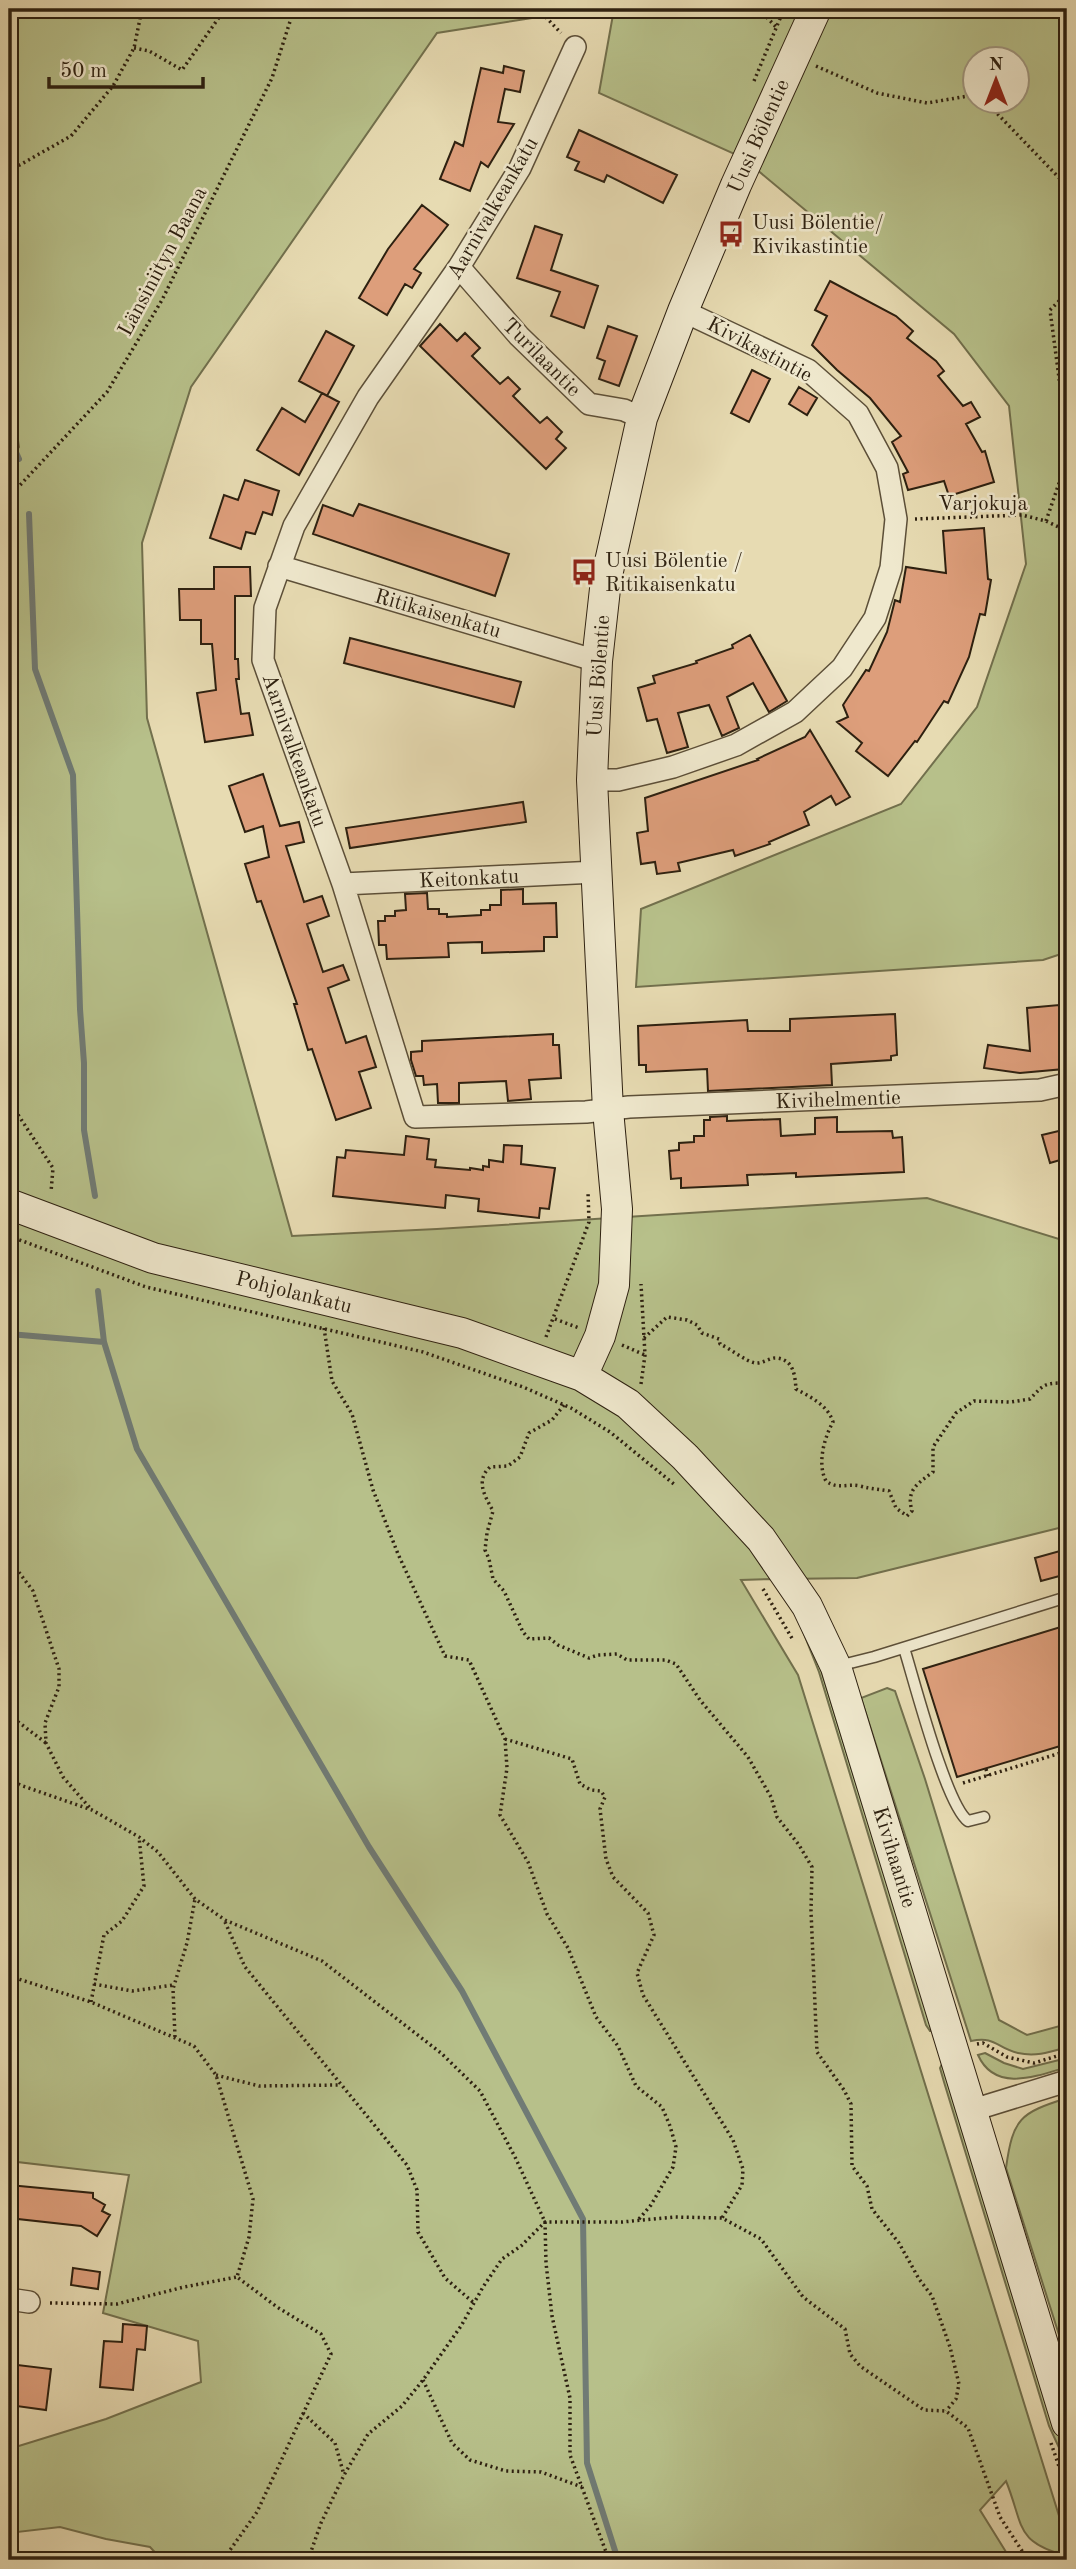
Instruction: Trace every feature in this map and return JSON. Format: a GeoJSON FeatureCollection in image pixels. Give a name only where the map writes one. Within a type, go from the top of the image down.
{"type":"FeatureCollection","features":[{"type":"Feature","properties":{"kind":"main road","name":"Uusi Bölentie"},"geometry":{"type":"LineString","coordinates":[[582,1376],[600,1336],[614,1285],[617,1209],[608,1110],[592,780],[597,661],[606,580],[642,418],[736,185],[816,9]]}},
{"type":"Feature","properties":{"kind":"main road","name":"Pohjolankatu"},"geometry":{"type":"LineString","coordinates":[[9,1204],[153,1258],[462,1333],[582,1376]]}},
{"type":"Feature","properties":{"kind":"main road","name":"Kivihaantie"},"geometry":{"type":"LineString","coordinates":[[582,1376],[628,1404],[685,1457],[761,1539],[807,1606],[835,1667],[973,2110],[1059,2432]]}},
{"type":"Feature","properties":{"kind":"street","name":"Aarnivalkeankatu"},"geometry":{"type":"LineString","coordinates":[[575,47],[520,168],[459,267],[368,397],[294,526],[265,608],[263,660],[342,884],[415,1117],[608,1110]]}},
{"type":"Feature","properties":{"kind":"street","name":"Turilaantie"},"geometry":{"type":"LineString","coordinates":[[459,267],[519,336],[589,404],[624,410],[642,418]]}},
{"type":"Feature","properties":{"kind":"street","name":"Kivikastintie"},"geometry":{"type":"LineString","coordinates":[[592,780],[618,780],[673,767],[736,745],[795,712],[842,668],[875,618],[891,568],[896,519],[887,468],[858,414],[808,370],[683,311]]}},
{"type":"Feature","properties":{"kind":"street","name":"Ritikaisenkatu"},"geometry":{"type":"LineString","coordinates":[[279,566],[597,661]]}},
{"type":"Feature","properties":{"kind":"street","name":"Keitonkatu"},"geometry":{"type":"LineString","coordinates":[[342,884],[596,872]]}},
{"type":"Feature","properties":{"kind":"street","name":"Kivihelmentie"},"geometry":{"type":"LineString","coordinates":[[608,1110],[1040,1090],[1067,1084]]}},
{"type":"Feature","properties":{"kind":"street"},"geometry":{"type":"LineString","coordinates":[[973,2110],[1067,2081]]}},
{"type":"Feature","properties":{"kind":"lane"},"geometry":{"type":"LineString","coordinates":[[835,1667],[1067,1597]]}},
{"type":"Feature","properties":{"kind":"lane"},"geometry":{"type":"LineString","coordinates":[[904,1648],[946,1783],[962,1816],[968,1821],[984,1816]]}},
{"type":"Feature","properties":{"kind":"path"},"geometry":{"type":"LineString","coordinates":[[9,171],[71,136],[113,86],[134,48],[142,9]]}},
{"type":"Feature","properties":{"kind":"path"},"geometry":{"type":"LineString","coordinates":[[134,48],[149,51],[182,70],[225,9]]}},
{"type":"Feature","properties":{"kind":"path","name":"Länsiniityn Baana"},"geometry":{"type":"LineString","coordinates":[[9,497],[107,393],[162,300],[272,78],[293,9]]}},
{"type":"Feature","properties":{"kind":"path"},"geometry":{"type":"LineString","coordinates":[[538,9],[575,47]]}},
{"type":"Feature","properties":{"kind":"path"},"geometry":{"type":"LineString","coordinates":[[759,9],[776,27]]}},
{"type":"Feature","properties":{"kind":"path"},"geometry":{"type":"LineString","coordinates":[[810,64],[877,93],[927,103],[960,98]]}},
{"type":"Feature","properties":{"kind":"path"},"geometry":{"type":"LineString","coordinates":[[1000,116],[1067,186]]}},
{"type":"Feature","properties":{"kind":"path"},"geometry":{"type":"LineString","coordinates":[[1067,293],[1050,310],[1067,438]]}},
{"type":"Feature","properties":{"kind":"path"},"geometry":{"type":"LineString","coordinates":[[1046,521],[1067,460]]}},
{"type":"Feature","properties":{"kind":"path","name":"Varjokuja"},"geometry":{"type":"LineString","coordinates":[[896,519],[1022,515],[1046,521],[1067,531]]}},
{"type":"Feature","properties":{"kind":"path"},"geometry":{"type":"LineString","coordinates":[[9,1101],[53,1168],[51,1192],[42,1218],[39,1249]]}},
{"type":"Feature","properties":{"kind":"path"},"geometry":{"type":"LineString","coordinates":[[9,1236],[146,1287],[424,1352],[523,1387],[564,1405],[610,1432],[677,1487]]}},
{"type":"Feature","properties":{"kind":"path"},"geometry":{"type":"LineString","coordinates":[[641,1284],[644,1338],[667,1317],[675,1317],[696,1325],[702,1334],[719,1339],[720,1344],[745,1359],[755,1363],[776,1357],[789,1363],[796,1372],[796,1388],[818,1401],[831,1415],[833,1422],[826,1434],[822,1464],[826,1481],[836,1487],[861,1486],[868,1491],[889,1491],[896,1508],[907,1516],[912,1511],[909,1499],[911,1492],[933,1472],[933,1447],[957,1413],[974,1401],[1022,1401],[1030,1399],[1039,1387],[1050,1383],[1067,1383]]}},
{"type":"Feature","properties":{"kind":"path"},"geometry":{"type":"LineString","coordinates":[[324,1328],[332,1381],[352,1414],[373,1490],[398,1554],[445,1656],[469,1660],[505,1739],[507,1768],[500,1815],[528,1862],[547,1914],[568,1948],[596,2017],[618,2046],[636,2087],[662,2107],[676,2147],[673,2167],[651,2205],[638,2220]]}},
{"type":"Feature","properties":{"kind":"path"},"geometry":{"type":"LineString","coordinates":[[564,1405],[552,1420],[529,1433],[520,1457],[508,1466],[490,1467],[482,1478],[484,1494],[493,1511],[486,1533],[485,1550],[493,1579],[504,1591],[523,1632],[530,1640],[549,1639],[589,1658],[617,1654],[627,1660],[666,1660],[676,1664],[700,1700],[748,1757],[771,1797],[777,1817],[806,1856],[813,1874],[811,1912],[817,2052],[851,2104],[852,2166],[866,2186],[872,2209],[908,2256],[919,2279],[932,2295],[950,2347],[959,2384],[956,2399],[946,2411]]}},
{"type":"Feature","properties":{"kind":"path"},"geometry":{"type":"LineString","coordinates":[[9,1559],[33,1591],[59,1669],[59,1687],[45,1723],[46,1743],[63,1777],[92,1810]]}},
{"type":"Feature","properties":{"kind":"path"},"geometry":{"type":"LineString","coordinates":[[757,1580],[799,1650]]}},
{"type":"Feature","properties":{"kind":"path"},"geometry":{"type":"LineString","coordinates":[[9,1715],[46,1743]]}},
{"type":"Feature","properties":{"kind":"path"},"geometry":{"type":"LineString","coordinates":[[505,1739],[572,1759],[580,1784],[590,1790],[601,1791],[605,1797],[600,1809],[606,1859],[613,1877],[648,1913],[654,1935],[637,1973],[643,1995],[733,2140],[743,2169],[742,2185],[722,2218]]}},
{"type":"Feature","properties":{"kind":"path"},"geometry":{"type":"LineString","coordinates":[[962,1783],[1067,1751]]}},
{"type":"Feature","properties":{"kind":"path"},"geometry":{"type":"LineString","coordinates":[[1026,1757],[1027,1764]]}},
{"type":"Feature","properties":{"kind":"path"},"geometry":{"type":"LineString","coordinates":[[986,1769],[988,1776]]}},
{"type":"Feature","properties":{"kind":"path"},"geometry":{"type":"LineString","coordinates":[[9,1778],[20,1785],[92,1810],[139,1836],[158,1852],[195,1899],[225,1920],[322,1961],[441,2053],[480,2091],[545,2222],[552,2316],[570,2398],[570,2455],[609,2560]]}},
{"type":"Feature","properties":{"kind":"path"},"geometry":{"type":"LineString","coordinates":[[9,1785],[20,1785]]}},
{"type":"Feature","properties":{"kind":"path"},"geometry":{"type":"LineString","coordinates":[[91,2001],[104,1935],[122,1922],[144,1886],[139,1836]]}},
{"type":"Feature","properties":{"kind":"path"},"geometry":{"type":"LineString","coordinates":[[175,2037],[174,1985],[187,1943],[195,1899]]}},
{"type":"Feature","properties":{"kind":"path"},"geometry":{"type":"LineString","coordinates":[[225,1920],[245,1967],[407,2165],[417,2190],[418,2232],[445,2278],[475,2304]]}},
{"type":"Feature","properties":{"kind":"path"},"geometry":{"type":"LineString","coordinates":[[9,1976],[91,2001],[194,2046],[215,2075],[231,2120],[237,2154],[253,2199],[249,2237],[237,2277]]}},
{"type":"Feature","properties":{"kind":"path"},"geometry":{"type":"LineString","coordinates":[[94,1984],[132,1991],[174,1985]]}},
{"type":"Feature","properties":{"kind":"path"},"geometry":{"type":"LineString","coordinates":[[954,2049],[983,2043],[1007,2057],[1034,2063],[1067,2053]]}},
{"type":"Feature","properties":{"kind":"path"},"geometry":{"type":"LineString","coordinates":[[215,2075],[259,2086],[340,2085]]}},
{"type":"Feature","properties":{"kind":"path"},"geometry":{"type":"LineString","coordinates":[[308,2560],[321,2523],[368,2434],[402,2406],[423,2380],[502,2259],[521,2246],[545,2222],[622,2222],[675,2217],[722,2218],[761,2239],[803,2297],[845,2329],[850,2354],[860,2366],[924,2410],[946,2411],[968,2428],[1000,2517],[1028,2560]]}},
{"type":"Feature","properties":{"kind":"path"},"geometry":{"type":"LineString","coordinates":[[19,2301],[117,2304],[237,2277],[277,2307],[321,2334],[331,2354],[257,2512],[223,2560]]}},
{"type":"Feature","properties":{"kind":"path"},"geometry":{"type":"LineString","coordinates":[[423,2380],[452,2443],[470,2460],[506,2471],[541,2472],[582,2487]]}},
{"type":"Feature","properties":{"kind":"path"},"geometry":{"type":"LineString","coordinates":[[303,2413],[335,2443],[344,2475]]}},
{"type":"Feature","properties":{"kind":"path"},"geometry":{"type":"LineString","coordinates":[[1059,2432],[1067,2490]]}},
{"type":"Feature","properties":{"kind":"green space"},"geometry":{"type":"Polygon","coordinates":[[[9,9],[590,9],[437,33],[191,387],[142,543],[147,718],[292,1236],[927,1198],[1062,1240],[1067,1238],[1067,1526],[857,1578],[784,1579],[805,1618],[933,2031],[926,2025],[819,1672],[798,1619],[773,1579],[741,1580],[798,1675],[1060,2519],[1067,2556],[1050,2551],[1029,2538],[1023,2530],[1006,2481],[980,2510],[1011,2560],[162,2560],[150,2547],[60,2527],[9,2533],[9,2449],[106,2419],[201,2382],[198,2341],[103,2313],[129,2175],[9,2161],[9,461],[19,447],[9,385],[9,9]]]}},
{"type":"Feature","properties":{"kind":"green space"},"geometry":{"type":"Polygon","coordinates":[[[614,9],[1067,9],[1067,952],[1043,960],[636,987],[641,909],[901,804],[977,707],[1026,564],[1009,406],[954,334],[737,155],[599,93],[614,9]]]}},
{"type":"Feature","properties":{"kind":"green space"},"geometry":{"type":"Polygon","coordinates":[[[887,1688],[895,1691],[925,1779],[999,2020],[1027,2035],[1067,2024],[1067,2047],[1025,2054],[1011,2051],[991,2041],[971,2041],[861,1698],[887,1688]]]}},
{"type":"Feature","properties":{"kind":"green space"},"geometry":{"type":"Polygon","coordinates":[[[985,2053],[1023,2069],[1067,2058],[1067,2067],[1030,2077],[1006,2078],[985,2067],[978,2055],[985,2053]]]}},
{"type":"Feature","properties":{"kind":"green space"},"geometry":{"type":"Polygon","coordinates":[[[943,2062],[1057,2424],[1067,2465],[1049,2426],[944,2082],[940,2068],[943,2062]]]}},
{"type":"Feature","properties":{"kind":"green space"},"geometry":{"type":"Polygon","coordinates":[[[1067,2098],[1067,2136],[1064,2138],[1067,2148],[1067,2360],[1006,2168],[1012,2138],[1021,2120],[1039,2108],[1067,2098]]]}},
{"type":"Feature","properties":{"kind":"building"},"geometry":{"type":"Polygon","coordinates":[[[504,66],[524,71],[520,92],[505,89],[498,122],[514,124],[488,167],[481,162],[470,191],[440,179],[455,142],[463,146],[481,68],[503,73],[504,66]]]}},
{"type":"Feature","properties":{"kind":"building"},"geometry":{"type":"Polygon","coordinates":[[[579,130],[677,175],[663,203],[607,175],[604,182],[575,170],[579,162],[567,157],[579,130]]]}},
{"type":"Feature","properties":{"kind":"building"},"geometry":{"type":"Polygon","coordinates":[[[422,205],[448,225],[414,269],[421,273],[412,288],[405,284],[387,315],[359,298],[388,249],[422,205]]]}},
{"type":"Feature","properties":{"kind":"building"},"geometry":{"type":"Polygon","coordinates":[[[535,226],[562,235],[551,270],[598,286],[584,328],[551,316],[560,292],[517,278],[535,226]]]}},
{"type":"Feature","properties":{"kind":"building"},"geometry":{"type":"Polygon","coordinates":[[[830,281],[896,316],[913,331],[907,338],[936,361],[944,371],[938,376],[963,406],[971,402],[980,417],[966,424],[982,452],[985,451],[994,482],[949,496],[944,481],[908,490],[903,474],[908,472],[892,442],[901,436],[870,398],[812,345],[827,316],[815,310],[830,281]]]}},
{"type":"Feature","properties":{"kind":"building"},"geometry":{"type":"Polygon","coordinates":[[[440,324],[457,341],[465,333],[480,348],[472,356],[500,384],[508,377],[520,389],[513,396],[540,423],[547,417],[562,432],[556,439],[566,448],[546,469],[420,346],[440,324]]]}},
{"type":"Feature","properties":{"kind":"building"},"geometry":{"type":"Polygon","coordinates":[[[608,326],[637,336],[619,386],[599,379],[605,361],[597,358],[608,326]]]}},
{"type":"Feature","properties":{"kind":"building"},"geometry":{"type":"Polygon","coordinates":[[[326,331],[354,346],[327,396],[299,381],[326,331]]]}},
{"type":"Feature","properties":{"kind":"building"},"geometry":{"type":"Polygon","coordinates":[[[752,370],[770,379],[749,422],[731,413],[752,370]]]}},
{"type":"Feature","properties":{"kind":"building"},"geometry":{"type":"Polygon","coordinates":[[[799,387],[817,398],[807,415],[789,404],[799,387]]]}},
{"type":"Feature","properties":{"kind":"building"},"geometry":{"type":"Polygon","coordinates":[[[322,393],[339,402],[299,475],[257,450],[282,408],[305,422],[322,393]]]}},
{"type":"Feature","properties":{"kind":"building"},"geometry":{"type":"Polygon","coordinates":[[[245,480],[279,491],[272,515],[263,512],[255,534],[246,532],[241,549],[210,538],[224,495],[238,500],[245,480]]]}},
{"type":"Feature","properties":{"kind":"building"},"geometry":{"type":"Polygon","coordinates":[[[359,504],[509,554],[495,596],[313,534],[323,505],[353,516],[359,504]]]}},
{"type":"Feature","properties":{"kind":"building"},"geometry":{"type":"Polygon","coordinates":[[[984,528],[988,579],[991,580],[985,615],[980,614],[969,657],[948,703],[944,701],[917,742],[915,741],[888,776],[856,751],[862,743],[837,722],[848,717],[843,705],[866,670],[869,671],[887,632],[895,600],[900,602],[906,567],[946,573],[943,531],[984,528]]]}},
{"type":"Feature","properties":{"kind":"building"},"geometry":{"type":"Polygon","coordinates":[[[214,567],[250,567],[251,596],[235,596],[235,659],[238,659],[239,679],[236,679],[241,714],[249,713],[253,735],[205,742],[197,693],[216,690],[212,644],[201,644],[201,620],[180,620],[179,589],[214,589],[214,567]]]}},
{"type":"Feature","properties":{"kind":"building"},"geometry":{"type":"Polygon","coordinates":[[[750,635],[787,701],[769,712],[753,683],[727,697],[739,728],[722,736],[709,705],[678,713],[688,747],[667,753],[657,719],[647,721],[638,688],[655,683],[653,676],[697,663],[696,661],[733,648],[732,645],[750,635]]]}},
{"type":"Feature","properties":{"kind":"building"},"geometry":{"type":"Polygon","coordinates":[[[350,638],[521,682],[514,707],[344,663],[350,638]]]}},
{"type":"Feature","properties":{"kind":"building"},"geometry":{"type":"Polygon","coordinates":[[[810,730],[850,797],[836,805],[831,796],[804,812],[809,825],[769,842],[770,844],[735,856],[733,850],[678,863],[680,871],[657,874],[655,862],[641,864],[637,833],[648,831],[645,798],[758,760],[805,737],[810,730]]]}},
{"type":"Feature","properties":{"kind":"building"},"geometry":{"type":"Polygon","coordinates":[[[263,774],[280,826],[299,822],[304,842],[286,846],[304,902],[322,896],[329,916],[307,924],[323,972],[343,965],[349,980],[328,988],[346,1043],[366,1036],[376,1067],[359,1072],[371,1108],[336,1120],[312,1049],[308,1050],[294,1004],[297,1004],[261,901],[257,902],[245,864],[269,857],[263,826],[245,832],[229,786],[263,774]]]}},
{"type":"Feature","properties":{"kind":"building"},"geometry":{"type":"Polygon","coordinates":[[[523,802],[526,822],[350,848],[346,828],[523,802]]]}},
{"type":"Feature","properties":{"kind":"building"},"geometry":{"type":"Polygon","coordinates":[[[523,889],[523,904],[556,903],[557,937],[544,937],[544,951],[482,953],[482,942],[448,943],[449,957],[387,959],[386,945],[379,945],[378,921],[385,921],[385,916],[395,916],[395,911],[406,910],[405,894],[427,893],[428,909],[439,909],[439,914],[447,914],[447,917],[481,915],[481,910],[490,910],[490,905],[501,905],[501,890],[523,889]]]}},
{"type":"Feature","properties":{"kind":"building"},"geometry":{"type":"Polygon","coordinates":[[[1059,1005],[1064,1069],[1020,1073],[984,1068],[988,1045],[1030,1051],[1027,1008],[1059,1005]]]}},
{"type":"Feature","properties":{"kind":"building"},"geometry":{"type":"Polygon","coordinates":[[[895,1014],[897,1055],[891,1056],[891,1060],[831,1064],[832,1085],[708,1091],[707,1069],[646,1072],[646,1065],[639,1065],[638,1026],[747,1020],[748,1031],[790,1031],[790,1019],[895,1014]]]}},
{"type":"Feature","properties":{"kind":"building"},"geometry":{"type":"Polygon","coordinates":[[[553,1034],[553,1045],[559,1045],[561,1078],[529,1080],[531,1099],[508,1101],[506,1081],[459,1083],[459,1103],[438,1103],[437,1084],[424,1085],[423,1076],[416,1076],[411,1060],[411,1052],[422,1051],[422,1041],[553,1034]]]}},
{"type":"Feature","properties":{"kind":"building"},"geometry":{"type":"Polygon","coordinates":[[[727,1116],[727,1121],[780,1119],[781,1136],[815,1134],[815,1118],[837,1117],[837,1132],[892,1131],[893,1138],[902,1137],[904,1172],[796,1177],[796,1173],[747,1175],[748,1185],[681,1188],[681,1178],[671,1179],[669,1151],[679,1150],[679,1143],[694,1142],[694,1136],[704,1136],[704,1120],[727,1116]]]}},
{"type":"Feature","properties":{"kind":"building"},"geometry":{"type":"Polygon","coordinates":[[[1067,1129],[1067,1158],[1050,1163],[1042,1135],[1067,1129]]]}},
{"type":"Feature","properties":{"kind":"building"},"geometry":{"type":"Polygon","coordinates":[[[406,1136],[429,1139],[427,1159],[436,1160],[435,1167],[483,1170],[483,1166],[489,1167],[489,1160],[503,1162],[504,1145],[522,1146],[521,1164],[555,1168],[549,1209],[540,1208],[539,1218],[478,1211],[479,1199],[446,1195],[445,1208],[333,1196],[337,1157],[345,1158],[346,1150],[404,1155],[406,1136]]]}},
{"type":"Feature","properties":{"kind":"building"},"geometry":{"type":"Polygon","coordinates":[[[1067,1549],[1067,1574],[1041,1581],[1035,1558],[1067,1549]]]}},
{"type":"Feature","properties":{"kind":"building"},"geometry":{"type":"Polygon","coordinates":[[[1067,1625],[1067,1744],[957,1777],[923,1669],[1067,1625]]]}},
{"type":"Feature","properties":{"kind":"building"},"geometry":{"type":"Polygon","coordinates":[[[9,2185],[93,2193],[93,2198],[105,2205],[102,2211],[110,2215],[97,2236],[81,2226],[9,2218],[9,2185]]]}},
{"type":"Feature","properties":{"kind":"building"},"geometry":{"type":"Polygon","coordinates":[[[73,2268],[100,2272],[98,2289],[71,2285],[73,2268]]]}},
{"type":"Feature","properties":{"kind":"building"},"geometry":{"type":"Polygon","coordinates":[[[123,2324],[147,2326],[145,2350],[137,2349],[133,2390],[100,2387],[104,2341],[122,2342],[123,2324]]]}},
{"type":"Feature","properties":{"kind":"building"},"geometry":{"type":"Polygon","coordinates":[[[9,2364],[51,2369],[46,2410],[9,2405],[9,2364]]]}},
{"type":"Feature","properties":{"kind":"waterway"},"geometry":{"type":"LineString","coordinates":[[9,437],[19,459]]}},
{"type":"Feature","properties":{"kind":"waterway"},"geometry":{"type":"LineString","coordinates":[[29,514],[35,669],[73,775],[84,1130],[95,1196]]}},
{"type":"Feature","properties":{"kind":"waterway"},"geometry":{"type":"LineString","coordinates":[[98,1291],[104,1342],[137,1449],[369,1847],[462,1991],[583,2219],[587,2463],[618,2560]]}},
{"type":"Feature","properties":{"kind":"waterway"},"geometry":{"type":"LineString","coordinates":[[9,1334],[104,1342]]}},
{"type":"Feature","properties":{"kind":"place","name":"Uusi Bölentie/ Kivikastintie"},"geometry":{"type":"Point","coordinates":[731,234]}},
{"type":"Feature","properties":{"kind":"place","name":"Uusi Bölentie / Ritikaisenkatu"},"geometry":{"type":"Point","coordinates":[584,572]}}]}
